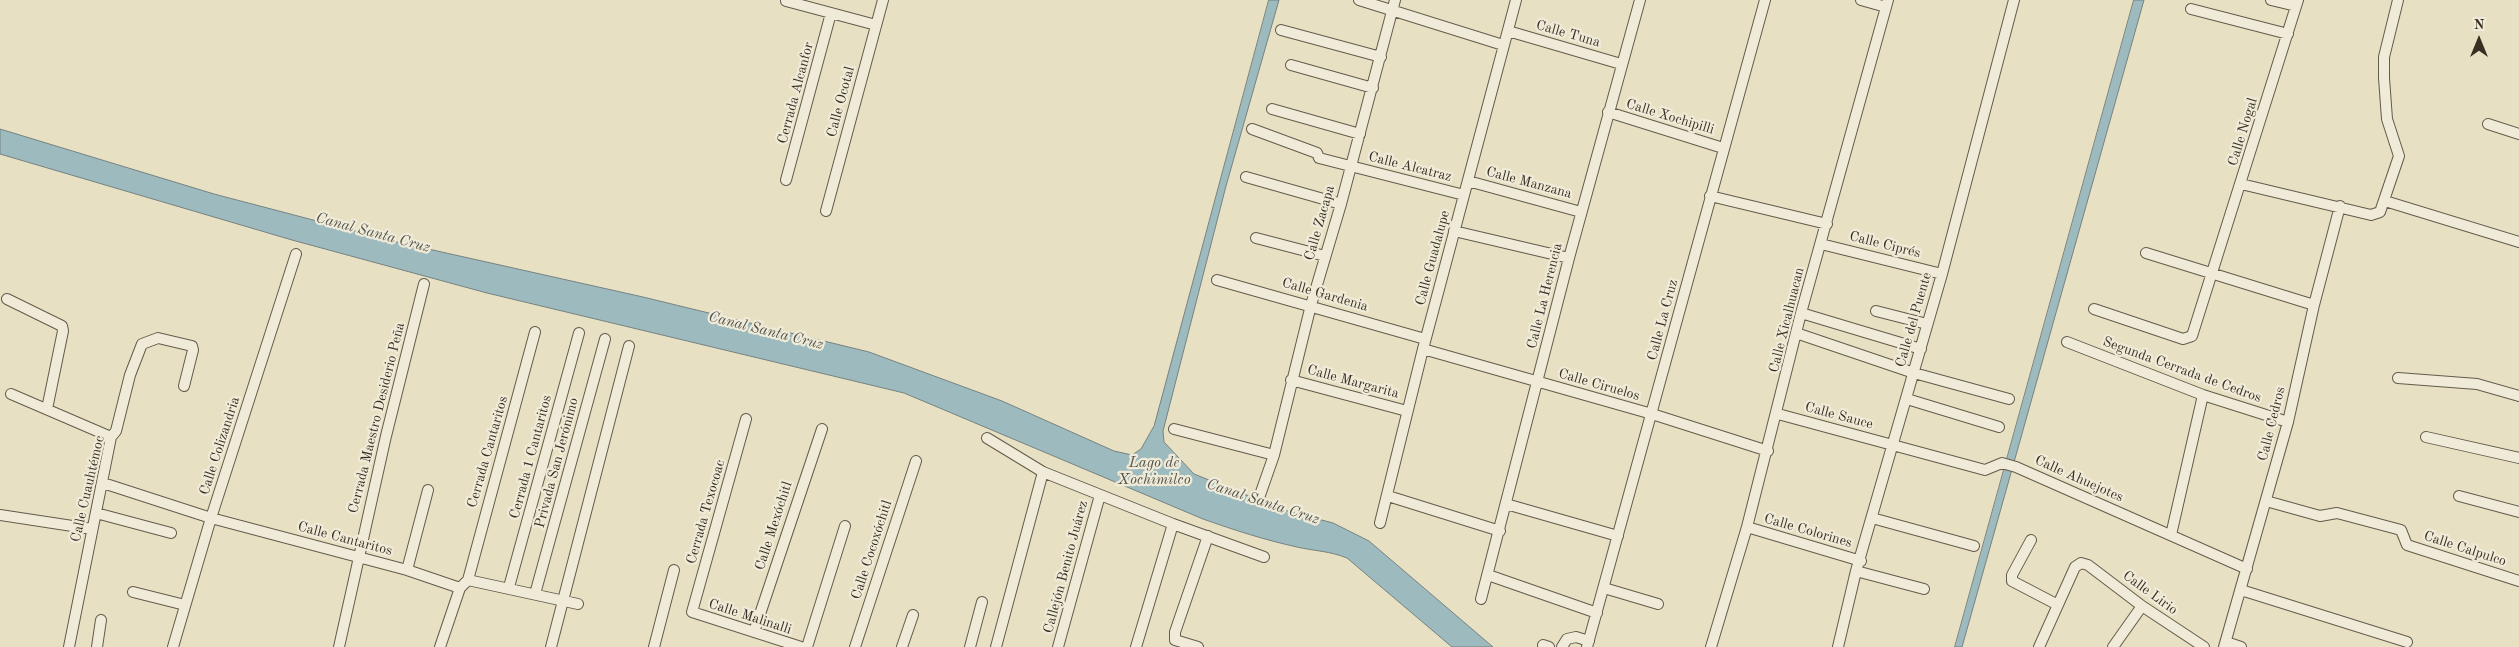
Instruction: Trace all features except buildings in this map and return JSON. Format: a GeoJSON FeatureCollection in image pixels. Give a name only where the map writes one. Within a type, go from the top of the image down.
{"type":"FeatureCollection","features":[{"type":"Feature","properties":{"kind":"street","name":"Calle Ocotal"},"geometry":{"type":"LineString","coordinates":[[826,211],[883,0]]}},
{"type":"Feature","properties":{"kind":"street"},"geometry":{"type":"LineString","coordinates":[[1360,0],[1394,5],[1504,45]]}},
{"type":"Feature","properties":{"kind":"street","name":"Calle Guadalupe"},"geometry":{"type":"LineString","coordinates":[[1380,523],[1424,344],[1516,0]]}},
{"type":"Feature","properties":{"kind":"street","name":"Calle La Herencia"},"geometry":{"type":"LineString","coordinates":[[1481,599],[1500,531],[1568,258],[1640,0]]}},
{"type":"Feature","properties":{"kind":"street","name":"Calle La Cruz"},"geometry":{"type":"LineString","coordinates":[[1588,644],[1765,0]]}},
{"type":"Feature","properties":{"kind":"street"},"geometry":{"type":"LineString","coordinates":[[1861,0],[1887,4]]}},
{"type":"Feature","properties":{"kind":"street","name":"Calle del Puente"},"geometry":{"type":"LineString","coordinates":[[1838,647],[1856,571],[1861,561],[1942,274],[2014,0]]}},
{"type":"Feature","properties":{"kind":"street"},"geometry":{"type":"LineString","coordinates":[[2271,0],[2297,3]]}},
{"type":"Feature","properties":{"kind":"street"},"geometry":{"type":"LineString","coordinates":[[2241,184],[2372,215],[2380,212],[2399,156],[2387,119],[2384,87],[2384,57],[2398,0]]}},
{"type":"Feature","properties":{"kind":"street"},"geometry":{"type":"LineString","coordinates":[[786,1],[876,25]]}},
{"type":"Feature","properties":{"kind":"street","name":"Calle Nogal"},"geometry":{"type":"LineString","coordinates":[[2094,309],[2183,339],[2189,339],[2192,336],[2297,3]]}},
{"type":"Feature","properties":{"kind":"street","name":"Calle Xicalhuacan"},"geometry":{"type":"LineString","coordinates":[[1711,647],[1768,451],[1801,313],[1887,4]]}},
{"type":"Feature","properties":{"kind":"street","name":"Calle Zacapa"},"geometry":{"type":"LineString","coordinates":[[1260,494],[1274,455],[1311,305],[1341,204],[1394,5]]}},
{"type":"Feature","properties":{"kind":"street"},"geometry":{"type":"LineString","coordinates":[[2191,9],[2288,34]]}},
{"type":"Feature","properties":{"kind":"street","name":"Cerrada Alcanfor"},"geometry":{"type":"LineString","coordinates":[[786,180],[831,13]]}},
{"type":"Feature","properties":{"kind":"street"},"geometry":{"type":"LineString","coordinates":[[1281,30],[1381,57]]}},
{"type":"Feature","properties":{"kind":"street","name":"Calle Tuna"},"geometry":{"type":"LineString","coordinates":[[1508,31],[1621,64]]}},
{"type":"Feature","properties":{"kind":"street"},"geometry":{"type":"LineString","coordinates":[[1291,65],[1373,88]]}},
{"type":"Feature","properties":{"kind":"street"},"geometry":{"type":"LineString","coordinates":[[1272,109],[1360,134]]}},
{"type":"Feature","properties":{"kind":"street","name":"Calle Xochipilli"},"geometry":{"type":"LineString","coordinates":[[1608,112],[1723,148]]}},
{"type":"Feature","properties":{"kind":"street"},"geometry":{"type":"LineString","coordinates":[[2488,124],[2519,134]]}},
{"type":"Feature","properties":{"kind":"street","name":"Calle Alcatraz"},"geometry":{"type":"LineString","coordinates":[[1252,129],[1317,153],[1319,158],[1464,195]]}},
{"type":"Feature","properties":{"kind":"street"},"geometry":{"type":"LineString","coordinates":[[1246,177],[1341,204]]}},
{"type":"Feature","properties":{"kind":"street","name":"Calle Manzana"},"geometry":{"type":"LineString","coordinates":[[1468,181],[1581,212]]}},
{"type":"Feature","properties":{"kind":"street"},"geometry":{"type":"LineString","coordinates":[[1710,196],[1827,224]]}},
{"type":"Feature","properties":{"kind":"street"},"geometry":{"type":"LineString","coordinates":[[2385,201],[2519,242]]}},
{"type":"Feature","properties":{"kind":"street","name":"Calle Cedros"},"geometry":{"type":"LineString","coordinates":[[2225,644],[2288,422],[2314,305],[2340,206]]}},
{"type":"Feature","properties":{"kind":"street"},"geometry":{"type":"LineString","coordinates":[[1454,231],[1568,258]]}},
{"type":"Feature","properties":{"kind":"street"},"geometry":{"type":"LineString","coordinates":[[1256,238],[1325,256]]}},
{"type":"Feature","properties":{"kind":"street","name":"Calle Ciprés"},"geometry":{"type":"LineString","coordinates":[[1821,244],[1942,274]]}},
{"type":"Feature","properties":{"kind":"street"},"geometry":{"type":"LineString","coordinates":[[2146,253],[2314,305]]}},
{"type":"Feature","properties":{"kind":"street","name":"Calle Colizandria"},"geometry":{"type":"LineString","coordinates":[[173,647],[211,518],[296,254]]}},
{"type":"Feature","properties":{"kind":"street","name":"Calle Gardenia"},"geometry":{"type":"LineString","coordinates":[[1217,280],[1311,305],[1424,344]]}},
{"type":"Feature","properties":{"kind":"street","name":"Cerrada Maestro Desiderio Peña"},"geometry":{"type":"LineString","coordinates":[[338,647],[386,436],[424,284]]}},
{"type":"Feature","properties":{"kind":"street"},"geometry":{"type":"LineString","coordinates":[[7,299],[62,326],[47,409]]}},
{"type":"Feature","properties":{"kind":"street"},"geometry":{"type":"LineString","coordinates":[[1876,311],[1927,324]]}},
{"type":"Feature","properties":{"kind":"street"},"geometry":{"type":"LineString","coordinates":[[1801,313],[1921,349]]}},
{"type":"Feature","properties":{"kind":"street","name":"Cerrada Cantaritos"},"geometry":{"type":"LineString","coordinates":[[440,647],[464,584],[535,332]]}},
{"type":"Feature","properties":{"kind":"street","name":"Cerrada 1 Cantaritos"},"geometry":{"type":"LineString","coordinates":[[509,587],[579,333]]}},
{"type":"Feature","properties":{"kind":"street"},"geometry":{"type":"LineString","coordinates":[[1796,333],[1914,373],[2009,399]]}},
{"type":"Feature","properties":{"kind":"street","name":"Calle Cuauhtémoc"},"geometry":{"type":"LineString","coordinates":[[69,647],[103,483],[110,438],[116,431],[130,375],[142,344],[158,338],[192,346],[193,350],[184,386]]}},
{"type":"Feature","properties":{"kind":"street","name":"Privada San Jerónimo"},"geometry":{"type":"LineString","coordinates":[[535,594],[605,339]]}},
{"type":"Feature","properties":{"kind":"street","name":"Segunda Cerrada de Cedros"},"geometry":{"type":"LineString","coordinates":[[2067,342],[2203,395],[2288,422]]}},
{"type":"Feature","properties":{"kind":"street","name":"Calle Ciruelos"},"geometry":{"type":"LineString","coordinates":[[1424,344],[1538,382],[1652,414],[1768,451]]}},
{"type":"Feature","properties":{"kind":"street"},"geometry":{"type":"LineString","coordinates":[[552,647],[629,346]]}},
{"type":"Feature","properties":{"kind":"street"},"geometry":{"type":"LineString","coordinates":[[2398,378],[2477,384],[2519,396]]}},
{"type":"Feature","properties":{"kind":"street","name":"Calle Margarita"},"geometry":{"type":"LineString","coordinates":[[1291,380],[1407,411]]}},
{"type":"Feature","properties":{"kind":"street"},"geometry":{"type":"LineString","coordinates":[[11,394],[110,438]]}},
{"type":"Feature","properties":{"kind":"street"},"geometry":{"type":"LineString","coordinates":[[2171,535],[2203,395]]}},
{"type":"Feature","properties":{"kind":"street"},"geometry":{"type":"LineString","coordinates":[[1907,399],[1999,427]]}},
{"type":"Feature","properties":{"kind":"street","name":"Calle Sauce"},"geometry":{"type":"LineString","coordinates":[[1778,414],[1894,445]]}},
{"type":"Feature","properties":{"kind":"street","name":"Cerrada Texocoac"},"geometry":{"type":"LineString","coordinates":[[692,612],[746,419]]}},
{"type":"Feature","properties":{"kind":"street","name":"Calle Mexóchitl"},"geometry":{"type":"LineString","coordinates":[[754,632],[822,429]]}},
{"type":"Feature","properties":{"kind":"street"},"geometry":{"type":"LineString","coordinates":[[1174,429],[1274,455]]}},
{"type":"Feature","properties":{"kind":"street"},"geometry":{"type":"LineString","coordinates":[[2426,437],[2519,458]]}},
{"type":"Feature","properties":{"kind":"street"},"geometry":{"type":"LineString","coordinates":[[987,438],[1043,472],[1173,524],[1264,557]]}},
{"type":"Feature","properties":{"kind":"street","name":"Calle Ahuejotes"},"geometry":{"type":"LineString","coordinates":[[1894,445],[1986,470],[2002,463],[2016,467],[2247,569]]}},
{"type":"Feature","properties":{"kind":"street","name":"Calle Cocoxóchitl"},"geometry":{"type":"LineString","coordinates":[[855,647],[916,461]]}},
{"type":"Feature","properties":{"kind":"street"},"geometry":{"type":"LineString","coordinates":[[996,647],[1043,472]]}},
{"type":"Feature","properties":{"kind":"street","name":"Calle Cantaritos"},"geometry":{"type":"LineString","coordinates":[[103,483],[211,518],[407,570],[464,584],[509,587],[578,604]]}},
{"type":"Feature","properties":{"kind":"street"},"geometry":{"type":"LineString","coordinates":[[407,570],[428,490]]}},
{"type":"Feature","properties":{"kind":"street","name":"Callejón Benito Juárez"},"geometry":{"type":"LineString","coordinates":[[1058,647],[1100,494]]}},
{"type":"Feature","properties":{"kind":"street"},"geometry":{"type":"LineString","coordinates":[[1388,496],[1500,531]]}},
{"type":"Feature","properties":{"kind":"street"},"geometry":{"type":"LineString","coordinates":[[2459,496],[2519,512]]}},
{"type":"Feature","properties":{"kind":"street","name":"Calle Calpulco"},"geometry":{"type":"LineString","coordinates":[[2266,501],[2320,516],[2337,513],[2401,530],[2407,545],[2519,581]]}},
{"type":"Feature","properties":{"kind":"street"},"geometry":{"type":"LineString","coordinates":[[1506,504],[1618,536]]}},
{"type":"Feature","properties":{"kind":"street"},"geometry":{"type":"LineString","coordinates":[[96,513],[171,534]]}},
{"type":"Feature","properties":{"kind":"street"},"geometry":{"type":"LineString","coordinates":[[0,515],[92,529]]}},
{"type":"Feature","properties":{"kind":"street"},"geometry":{"type":"LineString","coordinates":[[1872,518],[1974,546]]}},
{"type":"Feature","properties":{"kind":"street"},"geometry":{"type":"LineString","coordinates":[[1136,647],[1173,524]]}},
{"type":"Feature","properties":{"kind":"street"},"geometry":{"type":"LineString","coordinates":[[807,647],[844,526]]}},
{"type":"Feature","properties":{"kind":"street","name":"Calle Colorines"},"geometry":{"type":"LineString","coordinates":[[1747,527],[1861,561]]}},
{"type":"Feature","properties":{"kind":"street"},"geometry":{"type":"LineString","coordinates":[[1198,647],[1175,640],[1175,632],[1208,536]]}},
{"type":"Feature","properties":{"kind":"street"},"geometry":{"type":"LineString","coordinates":[[2031,540],[2012,575],[2012,581],[2058,605],[2039,647]]}},
{"type":"Feature","properties":{"kind":"street","name":"Calle Lirio"},"geometry":{"type":"LineString","coordinates":[[2058,605],[2075,567],[2081,563],[2088,564],[2142,606],[2204,647]]}},
{"type":"Feature","properties":{"kind":"street"},"geometry":{"type":"LineString","coordinates":[[654,647],[674,570]]}},
{"type":"Feature","properties":{"kind":"street"},"geometry":{"type":"LineString","coordinates":[[1856,571],[1924,589]]}},
{"type":"Feature","properties":{"kind":"street"},"geometry":{"type":"LineString","coordinates":[[1488,575],[1597,613]]}},
{"type":"Feature","properties":{"kind":"street"},"geometry":{"type":"LineString","coordinates":[[1604,588],[1658,604]]}},
{"type":"Feature","properties":{"kind":"street"},"geometry":{"type":"LineString","coordinates":[[2241,590],[2407,642]]}},
{"type":"Feature","properties":{"kind":"street"},"geometry":{"type":"LineString","coordinates":[[133,592],[185,605]]}},
{"type":"Feature","properties":{"kind":"street"},"geometry":{"type":"LineString","coordinates":[[970,647],[982,602]]}},
{"type":"Feature","properties":{"kind":"street"},"geometry":{"type":"LineString","coordinates":[[2113,647],[2142,606]]}},
{"type":"Feature","properties":{"kind":"street","name":"Calle Malinalli"},"geometry":{"type":"LineString","coordinates":[[692,612],[801,647]]}},
{"type":"Feature","properties":{"kind":"street"},"geometry":{"type":"LineString","coordinates":[[902,647],[914,615]]}},
{"type":"Feature","properties":{"kind":"street"},"geometry":{"type":"LineString","coordinates":[[97,647],[101,620]]}},
{"type":"Feature","properties":{"kind":"street"},"geometry":{"type":"LineString","coordinates":[[1562,647],[1567,639],[1576,637],[1588,644]]}},
{"type":"Feature","properties":{"kind":"street"},"geometry":{"type":"LineString","coordinates":[[2225,644],[2241,647]]}},
{"type":"Feature","properties":{"kind":"water","name":"Lago de Xochimilco"},"geometry":{"type":"Polygon","coordinates":[[[1269,0],[1279,0],[1226,186],[1163,431],[1164,442],[1194,474],[1284,510],[1333,523],[1369,541],[1493,647],[1452,647],[1347,558],[1273,541],[1203,519],[904,393],[487,293],[292,240],[0,154],[0,129],[214,194],[397,242],[643,297],[869,352],[1002,401],[1114,451],[1132,455],[1141,449],[1154,426],[1269,0]]]}},
{"type":"Feature","properties":{"kind":"water"},"geometry":{"type":"Polygon","coordinates":[[[2134,0],[2144,0],[1962,647],[1955,647],[2134,0]]]}},
{"type":"Feature","properties":{"kind":"water label","name":"Canal Santa Cruz"},"geometry":{"type":"Point","coordinates":[373,233]}},
{"type":"Feature","properties":{"kind":"water label","name":"Canal Santa Cruz"},"geometry":{"type":"Point","coordinates":[766,331]}},
{"type":"Feature","properties":{"kind":"water label","name":"Canal Santa Cruz"},"geometry":{"type":"Point","coordinates":[1263,502]}}]}
